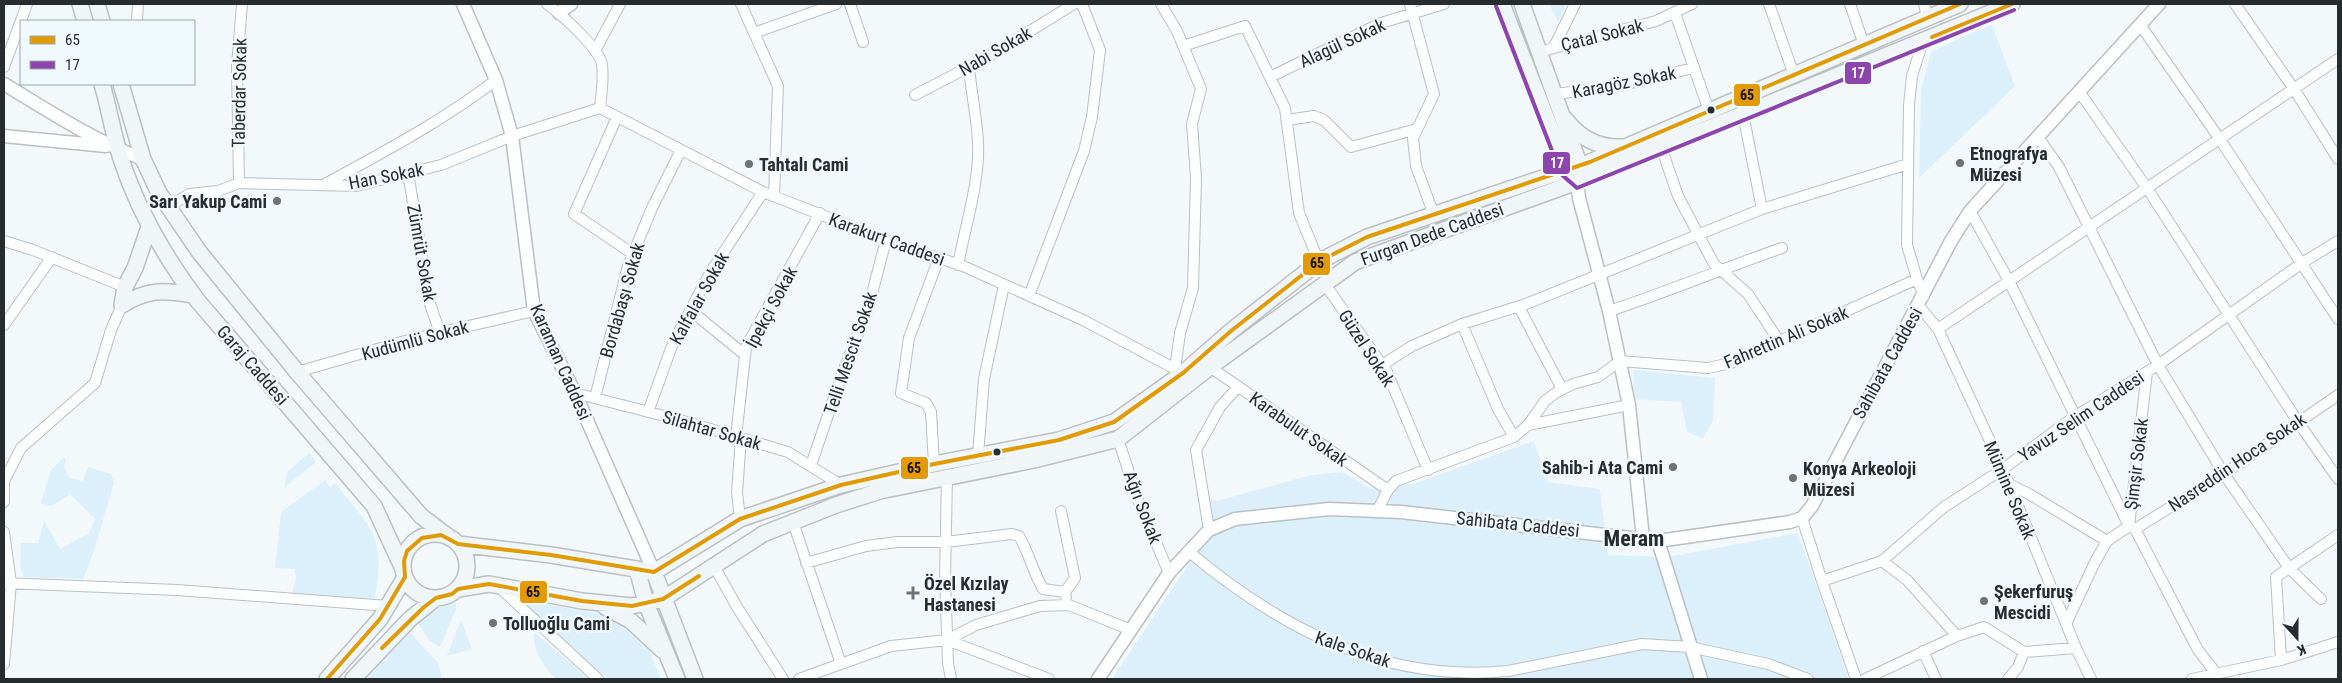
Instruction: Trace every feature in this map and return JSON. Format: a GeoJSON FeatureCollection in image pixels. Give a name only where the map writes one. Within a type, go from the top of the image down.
{"type":"FeatureCollection","features":[{"type":"Feature","properties":{"kind":"main road"},"geometry":{"type":"LineString","coordinates":[[80,4],[85,20]]}},
{"type":"Feature","properties":{"kind":"main road"},"geometry":{"type":"LineString","coordinates":[[97,4],[102,20]]}},
{"type":"Feature","properties":{"kind":"main road"},"geometry":{"type":"LineString","coordinates":[[1502,4],[1573,168]]}},
{"type":"Feature","properties":{"kind":"main road"},"geometry":{"type":"LineString","coordinates":[[1522,4],[1562,114],[1577,182]]}},
{"type":"Feature","properties":{"kind":"main road","name":"Furgan Dede Caddesi"},"geometry":{"type":"LineString","coordinates":[[654,572],[740,519],[842,485],[934,464],[1059,440],[1114,422],[1319,262],[1367,237],[1573,168],[1864,45],[1926,11],[1960,4]]}},
{"type":"Feature","properties":{"kind":"main road","name":"Furgan Dede Caddesi"},"geometry":{"type":"LineString","coordinates":[[594,602],[632,606],[663,599],[763,534],[880,491],[1034,460],[1118,439],[1210,367],[1355,262],[1577,182],[1782,100],[2012,4]]}},
{"type":"Feature","properties":{"kind":"main road","name":"Garaj Caddesi"},"geometry":{"type":"LineString","coordinates":[[102,85],[116,149],[149,227],[173,268],[374,506],[404,573]]}},
{"type":"Feature","properties":{"kind":"main road","name":"Garaj Caddesi"},"geometry":{"type":"LineString","coordinates":[[123,91],[143,159],[159,194],[200,253],[297,372],[421,516],[454,541]]}},
{"type":"Feature","properties":{"kind":"main road"},"geometry":{"type":"LineString","coordinates":[[1562,114],[1574,130],[1591,141],[1607,146],[1626,147]]}},
{"type":"Feature","properties":{"kind":"main road"},"geometry":{"type":"LineString","coordinates":[[122,305],[125,287],[135,268],[149,227]]}},
{"type":"Feature","properties":{"kind":"main road"},"geometry":{"type":"LineString","coordinates":[[122,305],[151,291],[193,294]]}},
{"type":"Feature","properties":{"kind":"main road"},"geometry":{"type":"LineString","coordinates":[[326,679],[363,640],[388,606],[404,573],[407,551],[422,538],[431,535],[454,541],[654,572]]}},
{"type":"Feature","properties":{"kind":"main road"},"geometry":{"type":"LineString","coordinates":[[352,679],[410,619],[436,598],[452,594],[464,580],[467,561],[454,541]]}},
{"type":"Feature","properties":{"kind":"main road"},"geometry":{"type":"LineString","coordinates":[[637,569],[646,603],[677,679]]}},
{"type":"Feature","properties":{"kind":"main road","name":"Karaman Caddesi"},"geometry":{"type":"LineString","coordinates":[[654,572],[695,679]]}},
{"type":"Feature","properties":{"kind":"main road"},"geometry":{"type":"LineString","coordinates":[[404,573],[417,593],[436,598]]}},
{"type":"Feature","properties":{"kind":"main road"},"geometry":{"type":"LineString","coordinates":[[458,588],[489,584],[594,602],[631,621],[667,655]]}},
{"type":"Feature","properties":{"kind":"street"},"geometry":{"type":"LineString","coordinates":[[21,20],[27,4]]}},
{"type":"Feature","properties":{"kind":"street"},"geometry":{"type":"LineString","coordinates":[[137,20],[138,4]]}},
{"type":"Feature","properties":{"kind":"street","name":"Taberdar Sokak"},"geometry":{"type":"LineString","coordinates":[[239,183],[237,66],[242,4]]}},
{"type":"Feature","properties":{"kind":"street","name":"Karaman Caddesi"},"geometry":{"type":"LineString","coordinates":[[463,4],[496,80],[512,136],[534,310],[575,393],[654,572]]}},
{"type":"Feature","properties":{"kind":"street"},"geometry":{"type":"LineString","coordinates":[[547,4],[559,13],[596,51],[602,63],[600,108]]}},
{"type":"Feature","properties":{"kind":"street"},"geometry":{"type":"LineString","coordinates":[[559,13],[571,4]]}},
{"type":"Feature","properties":{"kind":"street"},"geometry":{"type":"LineString","coordinates":[[596,51],[620,4]]}},
{"type":"Feature","properties":{"kind":"street"},"geometry":{"type":"LineString","coordinates":[[740,4],[778,86],[774,196]]}},
{"type":"Feature","properties":{"kind":"street"},"geometry":{"type":"LineString","coordinates":[[754,34],[836,4]]}},
{"type":"Feature","properties":{"kind":"street"},"geometry":{"type":"LineString","coordinates":[[850,4],[863,42]]}},
{"type":"Feature","properties":{"kind":"street","name":"Nabi Sokak"},"geometry":{"type":"LineString","coordinates":[[915,95],[970,66],[1074,4]]}},
{"type":"Feature","properties":{"kind":"street"},"geometry":{"type":"LineString","coordinates":[[1029,296],[1084,151],[1092,118],[1100,50],[1082,4]]}},
{"type":"Feature","properties":{"kind":"street"},"geometry":{"type":"LineString","coordinates":[[1161,4],[1183,46],[1201,89],[1192,124],[1196,178],[1192,288],[1180,333],[1179,371]]}},
{"type":"Feature","properties":{"kind":"street","name":"Alagül Sokak"},"geometry":{"type":"LineString","coordinates":[[1270,78],[1412,8],[1444,4]]}},
{"type":"Feature","properties":{"kind":"street"},"geometry":{"type":"LineString","coordinates":[[1554,47],[1575,4]]}},
{"type":"Feature","properties":{"kind":"street","name":"Çatal Sokak"},"geometry":{"type":"LineString","coordinates":[[1539,52],[1637,27],[1675,13],[1692,4]]}},
{"type":"Feature","properties":{"kind":"street"},"geometry":{"type":"LineString","coordinates":[[1769,4],[1794,75]]}},
{"type":"Feature","properties":{"kind":"street"},"geometry":{"type":"LineString","coordinates":[[1850,4],[1864,45]]}},
{"type":"Feature","properties":{"kind":"street","name":"Sahibata Caddesi"},"geometry":{"type":"LineString","coordinates":[[1098,679],[1170,573],[1188,551],[1208,530],[1226,522],[1245,517],[1329,509],[1378,511],[1658,541],[1790,522],[1802,518],[1812,506],[1951,242],[1970,211],[2080,93],[2159,4]]}},
{"type":"Feature","properties":{"kind":"street"},"geometry":{"type":"LineString","coordinates":[[2235,4],[2294,89],[2338,159]]}},
{"type":"Feature","properties":{"kind":"street"},"geometry":{"type":"LineString","coordinates":[[1412,8],[1434,94],[1413,138],[1416,166],[1434,215]]}},
{"type":"Feature","properties":{"kind":"street"},"geometry":{"type":"LineString","coordinates":[[1675,13],[1708,111]]}},
{"type":"Feature","properties":{"kind":"street"},"geometry":{"type":"LineString","coordinates":[[4,66],[20,23]]}},
{"type":"Feature","properties":{"kind":"street"},"geometry":{"type":"LineString","coordinates":[[1183,46],[1245,26],[1285,108],[1300,213],[1319,262]]}},
{"type":"Feature","properties":{"kind":"street"},"geometry":{"type":"LineString","coordinates":[[2141,26],[2219,138],[2338,319]]}},
{"type":"Feature","properties":{"kind":"street","name":"Mümine Sokak"},"geometry":{"type":"LineString","coordinates":[[1923,40],[1912,76],[1907,244],[1921,301],[1938,329],[2003,469],[2076,648],[2091,679]]}},
{"type":"Feature","properties":{"kind":"street"},"geometry":{"type":"LineString","coordinates":[[1938,329],[2219,138],[2338,60]]}},
{"type":"Feature","properties":{"kind":"street"},"geometry":{"type":"LineString","coordinates":[[958,264],[977,169],[978,143],[971,98],[970,66]]}},
{"type":"Feature","properties":{"kind":"street","name":"Karagöz Sokak"},"geometry":{"type":"LineString","coordinates":[[1554,94],[1615,88],[1693,68]]}},
{"type":"Feature","properties":{"kind":"street"},"geometry":{"type":"LineString","coordinates":[[325,184],[416,135],[465,104],[496,80]]}},
{"type":"Feature","properties":{"kind":"street"},"geometry":{"type":"LineString","coordinates":[[4,84],[116,149],[143,159]]}},
{"type":"Feature","properties":{"kind":"street"},"geometry":{"type":"LineString","coordinates":[[2080,93],[2147,188],[2298,422],[2338,479]]}},
{"type":"Feature","properties":{"kind":"street","name":"Han Sokak"},"geometry":{"type":"LineString","coordinates":[[168,207],[189,194],[218,191],[239,183],[356,186],[441,165],[512,136],[600,108]]}},
{"type":"Feature","properties":{"kind":"street","name":"Karakurt Caddesi"},"geometry":{"type":"LineString","coordinates":[[600,108],[764,192],[886,240],[958,264],[1083,320],[1179,371]]}},
{"type":"Feature","properties":{"kind":"street"},"geometry":{"type":"LineString","coordinates":[[1743,114],[1762,210]]}},
{"type":"Feature","properties":{"kind":"street"},"geometry":{"type":"LineString","coordinates":[[1287,120],[1314,116],[1324,120],[1351,147],[1417,129]]}},
{"type":"Feature","properties":{"kind":"street"},"geometry":{"type":"LineString","coordinates":[[617,117],[574,214],[633,254]]}},
{"type":"Feature","properties":{"kind":"street"},"geometry":{"type":"LineString","coordinates":[[4,136],[116,149]]}},
{"type":"Feature","properties":{"kind":"street"},"geometry":{"type":"LineString","coordinates":[[2038,137],[2059,167],[2158,364],[2224,474],[2289,568],[2321,599]]}},
{"type":"Feature","properties":{"kind":"street"},"geometry":{"type":"LineString","coordinates":[[1661,147],[1678,196],[1714,264],[1748,294],[1779,341]]}},
{"type":"Feature","properties":{"kind":"street","name":"Bordabaşı Sokak"},"geometry":{"type":"LineString","coordinates":[[595,398],[628,266],[652,208],[680,150]]}},
{"type":"Feature","properties":{"kind":"street"},"geometry":{"type":"LineString","coordinates":[[1382,365],[1412,346],[1462,324],[1519,307],[1762,210],[1908,164]]}},
{"type":"Feature","properties":{"kind":"street","name":"Zümrüt Sokak"},"geometry":{"type":"LineString","coordinates":[[408,173],[430,304],[440,333]]}},
{"type":"Feature","properties":{"kind":"street"},"geometry":{"type":"LineString","coordinates":[[1577,182],[1609,311],[1629,405],[1643,538]]}},
{"type":"Feature","properties":{"kind":"street","name":"Kalfalar Sokak"},"geometry":{"type":"LineString","coordinates":[[648,412],[673,343],[690,310],[710,273],[764,192]]}},
{"type":"Feature","properties":{"kind":"street"},"geometry":{"type":"LineString","coordinates":[[1970,211],[2009,281],[2074,416],[2132,528],[2198,650],[2217,676]]}},
{"type":"Feature","properties":{"kind":"street","name":"İpekçi Sokak"},"geometry":{"type":"LineString","coordinates":[[740,519],[736,492],[746,347],[820,214]]}},
{"type":"Feature","properties":{"kind":"street","name":"Telli Mescit Sokak"},"geometry":{"type":"LineString","coordinates":[[811,465],[842,374],[868,309],[886,240]]}},
{"type":"Feature","properties":{"kind":"street"},"geometry":{"type":"LineString","coordinates":[[4,241],[52,257],[125,287]]}},
{"type":"Feature","properties":{"kind":"street","name":"Yavuz Selim Caddesi"},"geometry":{"type":"LineString","coordinates":[[1822,581],[1882,561],[1944,507],[2003,469],[2074,416],[2147,372],[2302,263],[2338,241]]}},
{"type":"Feature","properties":{"kind":"street"},"geometry":{"type":"LineString","coordinates":[[1609,311],[1655,296],[1720,269],[1782,248]]}},
{"type":"Feature","properties":{"kind":"street"},"geometry":{"type":"LineString","coordinates":[[4,325],[52,257]]}},
{"type":"Feature","properties":{"kind":"street"},"geometry":{"type":"LineString","coordinates":[[934,464],[931,412],[926,403],[901,393],[909,338],[939,258]]}},
{"type":"Feature","properties":{"kind":"street","name":"Fahrettin Ali Sokak"},"geometry":{"type":"LineString","coordinates":[[1620,360],[1708,368],[1731,363],[1917,279]]}},
{"type":"Feature","properties":{"kind":"street","name":"Güzel Sokak"},"geometry":{"type":"LineString","coordinates":[[1324,283],[1387,372],[1428,470]]}},
{"type":"Feature","properties":{"kind":"street"},"geometry":{"type":"LineString","coordinates":[[978,455],[984,379],[1004,284]]}},
{"type":"Feature","properties":{"kind":"street"},"geometry":{"type":"LineString","coordinates":[[4,502],[4,481],[21,448],[95,384],[111,330],[122,305]]}},
{"type":"Feature","properties":{"kind":"street"},"geometry":{"type":"LineString","coordinates":[[1519,307],[1562,389]]}},
{"type":"Feature","properties":{"kind":"street","name":"Kudümlü Sokak"},"geometry":{"type":"LineString","coordinates":[[297,372],[440,333],[534,310]]}},
{"type":"Feature","properties":{"kind":"street"},"geometry":{"type":"LineString","coordinates":[[690,310],[745,355]]}},
{"type":"Feature","properties":{"kind":"street"},"geometry":{"type":"LineString","coordinates":[[1462,324],[1498,410],[1514,437]]}},
{"type":"Feature","properties":{"kind":"street"},"geometry":{"type":"LineString","coordinates":[[1378,511],[1388,490],[1396,481],[1514,437],[1528,426],[1545,401],[1562,389],[1598,377],[1620,360]]}},
{"type":"Feature","properties":{"kind":"street","name":"Karabulut Sokak"},"geometry":{"type":"LineString","coordinates":[[1210,367],[1388,490]]}},
{"type":"Feature","properties":{"kind":"street","name":"Şimşir Sokak"},"geometry":{"type":"LineString","coordinates":[[2132,528],[2147,372]]}},
{"type":"Feature","properties":{"kind":"street"},"geometry":{"type":"LineString","coordinates":[[1208,530],[1196,450],[1220,407],[1238,387]]}},
{"type":"Feature","properties":{"kind":"street","name":"Silahtar Sokak"},"geometry":{"type":"LineString","coordinates":[[575,393],[788,452],[842,485]]}},
{"type":"Feature","properties":{"kind":"street","name":"Nasreddin Hoca Sokak"},"geometry":{"type":"LineString","coordinates":[[2107,541],[2224,474],[2338,394]]}},
{"type":"Feature","properties":{"kind":"street"},"geometry":{"type":"LineString","coordinates":[[1528,426],[1629,405]]}},
{"type":"Feature","properties":{"kind":"street","name":"Ağrı Sokak"},"geometry":{"type":"LineString","coordinates":[[1118,439],[1138,500],[1170,573]]}},
{"type":"Feature","properties":{"kind":"street"},"geometry":{"type":"LineString","coordinates":[[947,476],[947,640],[951,679]]}},
{"type":"Feature","properties":{"kind":"street"},"geometry":{"type":"LineString","coordinates":[[2008,484],[2030,494],[2107,541],[2066,624]]}},
{"type":"Feature","properties":{"kind":"street"},"geometry":{"type":"LineString","coordinates":[[1061,511],[1075,578],[1065,592]]}},
{"type":"Feature","properties":{"kind":"street"},"geometry":{"type":"LineString","coordinates":[[1802,518],[1856,679]]}},
{"type":"Feature","properties":{"kind":"street"},"geometry":{"type":"LineString","coordinates":[[793,522],[841,664]]}},
{"type":"Feature","properties":{"kind":"street"},"geometry":{"type":"LineString","coordinates":[[4,532],[7,583],[4,664]]}},
{"type":"Feature","properties":{"kind":"street"},"geometry":{"type":"LineString","coordinates":[[806,563],[866,546],[897,542],[946,542],[1012,534],[1019,536],[1034,574],[1043,590],[1065,592]]}},
{"type":"Feature","properties":{"kind":"street"},"geometry":{"type":"LineString","coordinates":[[2281,660],[2276,577],[2338,535]]}},
{"type":"Feature","properties":{"kind":"street"},"geometry":{"type":"LineString","coordinates":[[1658,541],[1701,679]]}},
{"type":"Feature","properties":{"kind":"street","name":"Kale Sokak"},"geometry":{"type":"LineString","coordinates":[[1188,551],[1223,579],[1262,606],[1308,633],[1341,648],[1382,660],[1430,670],[1509,675],[1642,644],[1690,647],[1768,664],[1808,679]]}},
{"type":"Feature","properties":{"kind":"street"},"geometry":{"type":"LineString","coordinates":[[1882,561],[1907,580],[1957,636]]}},
{"type":"Feature","properties":{"kind":"street"},"geometry":{"type":"LineString","coordinates":[[714,566],[737,607],[783,679]]}},
{"type":"Feature","properties":{"kind":"street"},"geometry":{"type":"LineString","coordinates":[[7,583],[177,590],[388,606]]}},
{"type":"Feature","properties":{"kind":"street"},"geometry":{"type":"LineString","coordinates":[[497,586],[598,679]]}},
{"type":"Feature","properties":{"kind":"street"},"geometry":{"type":"LineString","coordinates":[[1065,592],[1069,605]]}},
{"type":"Feature","properties":{"kind":"street"},"geometry":{"type":"LineString","coordinates":[[799,679],[891,646],[947,640],[976,624],[1040,606],[1069,605],[1131,630]]}},
{"type":"Feature","properties":{"kind":"street"},"geometry":{"type":"LineString","coordinates":[[1865,679],[1957,636],[1984,627],[2024,652],[2076,648]]}},
{"type":"Feature","properties":{"kind":"street"},"geometry":{"type":"LineString","coordinates":[[947,640],[1049,679]]}},
{"type":"Feature","properties":{"kind":"street"},"geometry":{"type":"LineString","coordinates":[[2192,679],[2217,676],[2281,660],[2338,642]]}},
{"type":"Feature","properties":{"kind":"street"},"geometry":{"type":"LineString","coordinates":[[1924,651],[1936,679]]}},
{"type":"Feature","properties":{"kind":"street"},"geometry":{"type":"LineString","coordinates":[[2008,679],[2018,667],[2024,652]]}},
{"type":"Feature","properties":{"kind":"shaded area"},"geometry":{"type":"Polygon","coordinates":[[[1549,4],[1566,4],[1558,22],[1549,4]]]}},
{"type":"Feature","properties":{"kind":"shaded area"},"geometry":{"type":"Polygon","coordinates":[[[1992,25],[2015,86],[1919,178],[1921,90],[1931,52],[1992,25]]]}},
{"type":"Feature","properties":{"kind":"shaded area"},"geometry":{"type":"Polygon","coordinates":[[[1634,370],[1715,378],[1713,421],[1703,438],[1687,432],[1681,402],[1633,399],[1634,370]]]}},
{"type":"Feature","properties":{"kind":"shaded area"},"geometry":{"type":"Polygon","coordinates":[[[1534,441],[1547,482],[1600,489],[1608,555],[1668,557],[1798,533],[1849,679],[1112,679],[1192,559],[1212,534],[1211,499],[1217,501],[1311,475],[1342,472],[1371,489],[1416,483],[1534,441]]]}},
{"type":"Feature","properties":{"kind":"shaded area"},"geometry":{"type":"Polygon","coordinates":[[[309,453],[316,462],[284,488],[287,472],[309,453]]]}},
{"type":"Feature","properties":{"kind":"shaded area"},"geometry":{"type":"Polygon","coordinates":[[[64,457],[66,460],[64,466],[69,478],[83,481],[88,467],[111,474],[114,483],[94,551],[83,579],[24,577],[20,566],[21,543],[38,543],[44,521],[60,549],[89,533],[95,519],[70,494],[52,506],[41,503],[51,470],[64,457]]]}},
{"type":"Feature","properties":{"kind":"shaded area"},"geometry":{"type":"Polygon","coordinates":[[[325,480],[330,487],[335,483],[367,523],[373,535],[379,560],[375,599],[292,594],[296,577],[294,569],[275,568],[281,512],[325,480]]]}},
{"type":"Feature","properties":{"kind":"shaded area"},"geometry":{"type":"Polygon","coordinates":[[[514,599],[596,613],[625,629],[650,652],[661,679],[608,679],[514,599]]]}},
{"type":"Feature","properties":{"kind":"shaded area"},"geometry":{"type":"Polygon","coordinates":[[[456,602],[456,609],[440,647],[429,640],[417,622],[439,607],[456,602]]]}},
{"type":"Feature","properties":{"kind":"shaded area"},"geometry":{"type":"Polygon","coordinates":[[[461,620],[472,649],[447,656],[461,620]]]}},
{"type":"Feature","properties":{"kind":"shaded area"},"geometry":{"type":"Polygon","coordinates":[[[407,629],[439,664],[442,679],[359,679],[407,629]]]}},
{"type":"Feature","properties":{"kind":"shaded area"},"geometry":{"type":"Polygon","coordinates":[[[534,632],[589,679],[555,679],[537,652],[534,632]]]}},
{"type":"Feature","properties":{"kind":"transit line","name":"65"},"geometry":{"type":"LineString","coordinates":[[327,679],[380,619],[405,577],[404,561],[407,551],[422,538],[441,535],[458,544],[551,555],[654,572],[740,519],[841,485],[934,464],[1059,440],[1114,422],[1183,373],[1231,331],[1320,261],[1367,237],[1590,162],[1960,4]]}},
{"type":"Feature","properties":{"kind":"transit line","name":"65"},"geometry":{"type":"LineString","coordinates":[[1932,37],[2012,4]]}},
{"type":"Feature","properties":{"kind":"transit line","name":"17"},"geometry":{"type":"LineString","coordinates":[[1496,6],[1561,174],[1577,188],[2014,10]]}},
{"type":"Feature","properties":{"kind":"transit line","name":"65"},"geometry":{"type":"LineString","coordinates":[[382,648],[424,607],[436,598],[452,594],[458,589],[489,584],[582,601],[632,606],[663,599],[699,576]]}},
{"type":"Feature","properties":{"kind":"place","name":"Etnografya Müzesi"},"geometry":{"type":"Point","coordinates":[1960,163]}},
{"type":"Feature","properties":{"kind":"place","name":"Tahtalı Cami"},"geometry":{"type":"Point","coordinates":[749,164]}},
{"type":"Feature","properties":{"kind":"place","name":"Sarı Yakup Cami"},"geometry":{"type":"Point","coordinates":[277,201]}},
{"type":"Feature","properties":{"kind":"place","name":"Sahib-i Ata Cami"},"geometry":{"type":"Point","coordinates":[1673,467]}},
{"type":"Feature","properties":{"kind":"place","name":"Konya Arkeoloji Müzesi"},"geometry":{"type":"Point","coordinates":[1793,478]}},
{"type":"Feature","properties":{"kind":"place","name":"Özel Kızılay Hastanesi"},"geometry":{"type":"Point","coordinates":[913,593]}},
{"type":"Feature","properties":{"kind":"place","name":"Şekerfuruş Mescidi"},"geometry":{"type":"Point","coordinates":[1984,601]}},
{"type":"Feature","properties":{"kind":"place","name":"Tolluoğlu Cami"},"geometry":{"type":"Point","coordinates":[493,623]}},
{"type":"Feature","properties":{"kind":"district","name":"Meram"},"geometry":{"type":"Point","coordinates":[1634,538]}}]}
